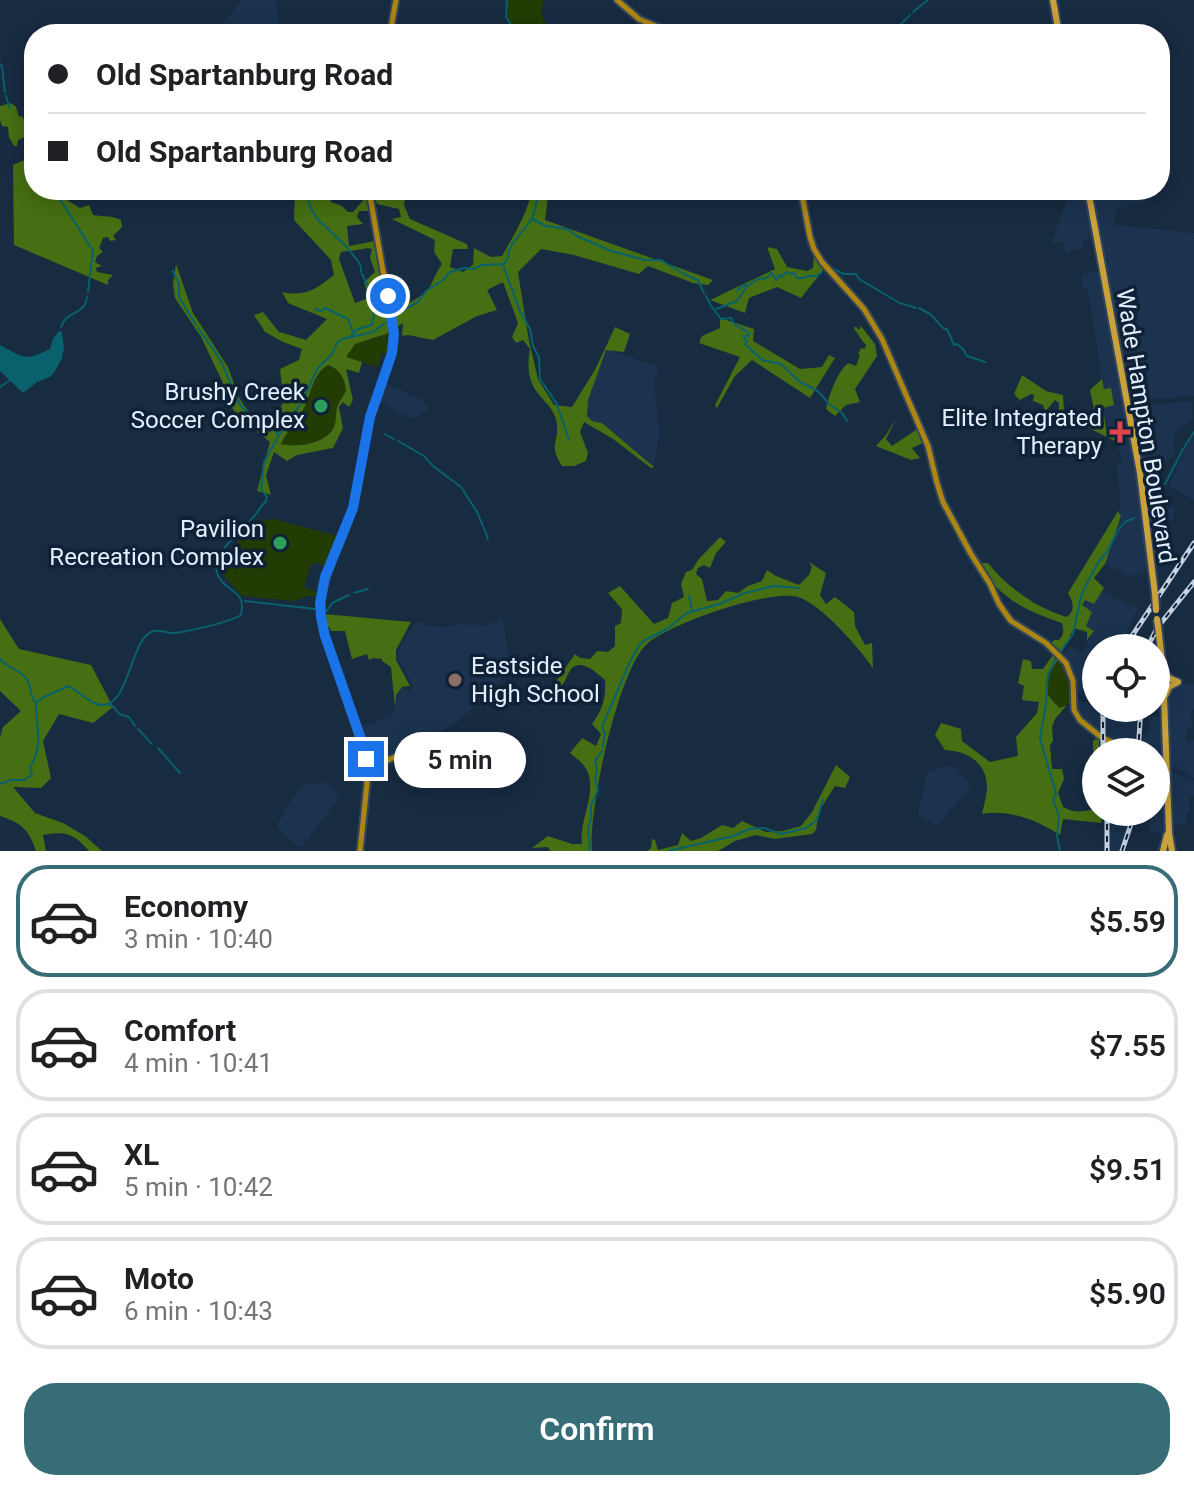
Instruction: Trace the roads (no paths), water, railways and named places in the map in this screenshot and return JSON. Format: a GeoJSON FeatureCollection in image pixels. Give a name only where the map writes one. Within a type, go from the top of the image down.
{"type":"FeatureCollection","features":[{"type":"Feature","properties":{"kind":"main road"},"geometry":{"type":"LineString","coordinates":[[392,24],[396,0]]}},
{"type":"Feature","properties":{"kind":"main road"},"geometry":{"type":"LineString","coordinates":[[617,0],[639,19],[651,24]]}},
{"type":"Feature","properties":{"kind":"main road"},"geometry":{"type":"LineString","coordinates":[[1053,0],[1057,24]]}},
{"type":"Feature","properties":{"kind":"main road"},"geometry":{"type":"LineString","coordinates":[[371,200],[394,341],[370,417],[355,502],[325,577],[320,603],[325,636],[369,764],[373,766],[395,757]]}},
{"type":"Feature","properties":{"kind":"main road"},"geometry":{"type":"LineString","coordinates":[[803,200],[814,249],[864,309],[882,339],[928,446],[941,497],[989,581],[997,601],[1011,621],[1059,655],[1071,674],[1074,710],[1078,719],[1103,738]]}},
{"type":"Feature","properties":{"kind":"main road","name":"Wade Hampton Boulevard"},"geometry":{"type":"LineString","coordinates":[[1090,200],[1140,473],[1159,634]]}},
{"type":"Feature","properties":{"kind":"main road"},"geometry":{"type":"LineString","coordinates":[[360,851],[367,776],[364,751]]}},
{"type":"Feature","properties":{"kind":"main road","name":"Wade Hampton Boulevard"},"geometry":{"type":"LineString","coordinates":[[1168,848],[1169,826]]}},
{"type":"Feature","properties":{"kind":"waterway"},"geometry":{"type":"LineString","coordinates":[[507,0],[506,17],[511,24]]}},
{"type":"Feature","properties":{"kind":"waterway"},"geometry":{"type":"LineString","coordinates":[[913,12],[928,0]]}},
{"type":"Feature","properties":{"kind":"waterway"},"geometry":{"type":"LineString","coordinates":[[901,24],[910,15]]}},
{"type":"Feature","properties":{"kind":"waterway"},"geometry":{"type":"LineString","coordinates":[[0,64],[5,92]]}},
{"type":"Feature","properties":{"kind":"waterway"},"geometry":{"type":"LineString","coordinates":[[6,96],[10,108]]}},
{"type":"Feature","properties":{"kind":"waterway"},"geometry":{"type":"LineString","coordinates":[[61,200],[93,251],[88,292]]}},
{"type":"Feature","properties":{"kind":"waterway"},"geometry":{"type":"LineString","coordinates":[[308,200],[318,220],[357,260]]}},
{"type":"Feature","properties":{"kind":"waterway"},"geometry":{"type":"LineString","coordinates":[[504,264],[513,243],[532,219],[537,200]]}},
{"type":"Feature","properties":{"kind":"waterway"},"geometry":{"type":"LineString","coordinates":[[532,219],[546,226],[567,229],[611,251],[645,260],[661,260],[698,280],[704,293]]}},
{"type":"Feature","properties":{"kind":"waterway"},"geometry":{"type":"LineString","coordinates":[[358,261],[361,267]]}},
{"type":"Feature","properties":{"kind":"waterway"},"geometry":{"type":"LineString","coordinates":[[394,315],[418,302],[427,290],[450,272],[503,264]]}},
{"type":"Feature","properties":{"kind":"waterway"},"geometry":{"type":"LineString","coordinates":[[503,265],[530,329],[539,357],[540,379],[557,404],[569,440]]}},
{"type":"Feature","properties":{"kind":"waterway"},"geometry":{"type":"LineString","coordinates":[[831,268],[844,274],[856,274],[859,279],[898,302]]}},
{"type":"Feature","properties":{"kind":"waterway"},"geometry":{"type":"LineString","coordinates":[[173,271],[179,284],[179,297],[196,325]]}},
{"type":"Feature","properties":{"kind":"waterway"},"geometry":{"type":"LineString","coordinates":[[716,309],[737,301],[747,286],[772,273],[776,280],[787,272],[794,273],[797,278],[817,276],[822,272]]}},
{"type":"Feature","properties":{"kind":"waterway"},"geometry":{"type":"LineString","coordinates":[[362,274],[373,297]]}},
{"type":"Feature","properties":{"kind":"waterway"},"geometry":{"type":"LineString","coordinates":[[736,291],[746,285]]}},
{"type":"Feature","properties":{"kind":"waterway"},"geometry":{"type":"LineString","coordinates":[[706,296],[721,319],[731,318],[734,324],[749,333],[749,336],[743,336],[747,341],[745,344],[762,360],[781,364],[800,382],[818,391],[847,421]]}},
{"type":"Feature","properties":{"kind":"waterway"},"geometry":{"type":"LineString","coordinates":[[61,327],[67,317],[83,307],[87,297]]}},
{"type":"Feature","properties":{"kind":"waterway"},"geometry":{"type":"LineString","coordinates":[[350,337],[358,329],[372,325],[374,302]]}},
{"type":"Feature","properties":{"kind":"waterway"},"geometry":{"type":"LineString","coordinates":[[900,303],[916,308]]}},
{"type":"Feature","properties":{"kind":"waterway"},"geometry":{"type":"LineString","coordinates":[[315,309],[321,311],[325,308],[348,319],[353,332]]}},
{"type":"Feature","properties":{"kind":"waterway"},"geometry":{"type":"LineString","coordinates":[[919,308],[947,329],[954,345],[963,349],[967,356],[985,362]]}},
{"type":"Feature","properties":{"kind":"waterway"},"geometry":{"type":"LineString","coordinates":[[36,703],[68,686],[91,702],[106,705],[121,690],[137,650],[151,632],[182,632],[241,615],[241,601],[220,579],[216,571],[217,563],[225,547],[266,501],[267,497],[261,489],[264,462],[302,402],[317,369],[333,353],[337,343],[373,332],[389,320]]}},
{"type":"Feature","properties":{"kind":"waterway"},"geometry":{"type":"LineString","coordinates":[[198,328],[220,360],[242,407],[278,434]]}},
{"type":"Feature","properties":{"kind":"waterway"},"geometry":{"type":"LineString","coordinates":[[0,387],[10,380]]}},
{"type":"Feature","properties":{"kind":"waterway"},"geometry":{"type":"LineString","coordinates":[[1165,484],[1194,432]]}},
{"type":"Feature","properties":{"kind":"waterway"},"geometry":{"type":"LineString","coordinates":[[385,434],[394,439]]}},
{"type":"Feature","properties":{"kind":"waterway"},"geometry":{"type":"LineString","coordinates":[[398,441],[424,456],[461,487],[483,526]]}},
{"type":"Feature","properties":{"kind":"waterway"},"geometry":{"type":"LineString","coordinates":[[1150,503],[1163,486]]}},
{"type":"Feature","properties":{"kind":"waterway"},"geometry":{"type":"LineString","coordinates":[[1060,851],[1057,836],[1059,816],[1053,800],[1055,790],[1040,739],[1048,675],[1073,634],[1081,596],[1088,581],[1117,532],[1125,522],[1134,518]]}},
{"type":"Feature","properties":{"kind":"waterway"},"geometry":{"type":"LineString","coordinates":[[484,528],[488,539]]}},
{"type":"Feature","properties":{"kind":"waterway"},"geometry":{"type":"LineString","coordinates":[[603,747],[605,733],[602,728],[605,720],[628,666],[645,640],[667,629],[687,613],[745,593],[774,586],[799,588]]}},
{"type":"Feature","properties":{"kind":"waterway"},"geometry":{"type":"LineString","coordinates":[[354,593],[368,589]]}},
{"type":"Feature","properties":{"kind":"waterway"},"geometry":{"type":"LineString","coordinates":[[325,610],[349,595]]}},
{"type":"Feature","properties":{"kind":"waterway"},"geometry":{"type":"LineString","coordinates":[[689,596],[692,610]]}},
{"type":"Feature","properties":{"kind":"waterway"},"geometry":{"type":"LineString","coordinates":[[245,601],[315,609]]}},
{"type":"Feature","properties":{"kind":"waterway"},"geometry":{"type":"LineString","coordinates":[[0,659],[27,679],[35,702]]}},
{"type":"Feature","properties":{"kind":"waterway"},"geometry":{"type":"LineString","coordinates":[[0,784],[24,780],[32,775],[30,767],[38,744],[36,704]]}},
{"type":"Feature","properties":{"kind":"waterway"},"geometry":{"type":"LineString","coordinates":[[107,704],[119,714],[129,717],[135,726]]}},
{"type":"Feature","properties":{"kind":"waterway"},"geometry":{"type":"LineString","coordinates":[[138,729],[152,744]]}},
{"type":"Feature","properties":{"kind":"waterway"},"geometry":{"type":"LineString","coordinates":[[158,748],[180,773]]}},
{"type":"Feature","properties":{"kind":"waterway"},"geometry":{"type":"LineString","coordinates":[[590,851],[588,829],[591,805],[598,790],[595,761],[602,751]]}},
{"type":"Feature","properties":{"kind":"waterway"},"geometry":{"type":"LineString","coordinates":[[668,851],[734,836],[749,829],[764,828],[781,834],[806,828],[817,820],[823,799]]}},
{"type":"Feature","properties":{"kind":"railway"},"geometry":{"type":"LineString","coordinates":[[1133,634],[1194,543]]}},
{"type":"Feature","properties":{"kind":"railway"},"geometry":{"type":"LineString","coordinates":[[1154,634],[1194,582]]}},
{"type":"Feature","properties":{"kind":"railway"},"geometry":{"type":"LineString","coordinates":[[1103,722],[1103,738]]}},
{"type":"Feature","properties":{"kind":"railway"},"geometry":{"type":"LineString","coordinates":[[1139,738],[1140,722]]}},
{"type":"Feature","properties":{"kind":"railway"},"geometry":{"type":"LineString","coordinates":[[1107,826],[1107,851]]}},
{"type":"Feature","properties":{"kind":"railway"},"geometry":{"type":"LineString","coordinates":[[1122,851],[1130,826]]}},
{"type":"Feature","properties":{"kind":"place","name":"Brushy Creek Soccer Complex"},"geometry":{"type":"Point","coordinates":[321,406]}},
{"type":"Feature","properties":{"kind":"place","name":"Elite Integrated Therapy"},"geometry":{"type":"Point","coordinates":[1120,432]}},
{"type":"Feature","properties":{"kind":"place","name":"Pavilion Recreation Complex"},"geometry":{"type":"Point","coordinates":[280,543]}},
{"type":"Feature","properties":{"kind":"place","name":"Eastside High School"},"geometry":{"type":"Point","coordinates":[455,680]}}]}
